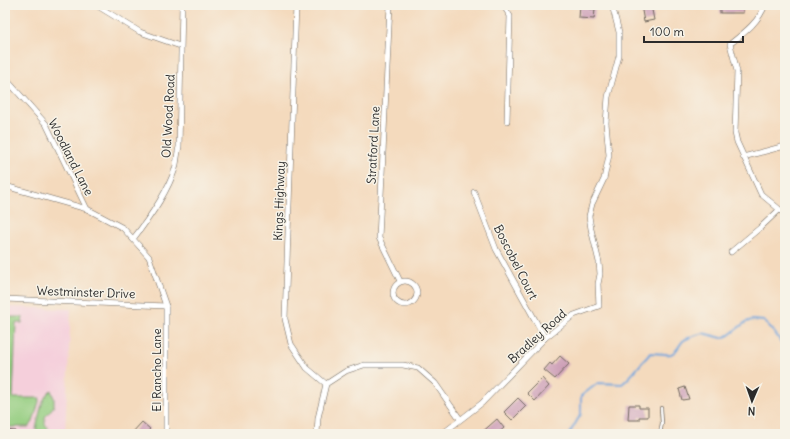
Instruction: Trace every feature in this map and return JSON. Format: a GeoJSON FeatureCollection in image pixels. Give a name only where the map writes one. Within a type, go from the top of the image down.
{"type":"FeatureCollection","features":[{"type":"Feature","properties":{"kind":"street"},"geometry":{"type":"LineString","coordinates":[[96,5],[140,32],[180,46]]}},
{"type":"Feature","properties":{"kind":"street","name":"Old Wood Road"},"geometry":{"type":"LineString","coordinates":[[133,239],[145,224],[161,199],[174,170],[179,147],[182,5]]}},
{"type":"Feature","properties":{"kind":"street","name":"Kings Highway"},"geometry":{"type":"LineString","coordinates":[[296,5],[285,319],[291,344],[307,368],[326,384]]}},
{"type":"Feature","properties":{"kind":"street","name":"Stratford Lane"},"geometry":{"type":"LineString","coordinates":[[390,5],[379,238],[400,281]]}},
{"type":"Feature","properties":{"kind":"street"},"geometry":{"type":"LineString","coordinates":[[503,5],[510,16],[507,121]]}},
{"type":"Feature","properties":{"kind":"street","name":"Bradley Road"},"geometry":{"type":"LineString","coordinates":[[442,434],[482,403],[545,338],[574,314],[599,306],[599,262],[589,216],[592,204],[604,179],[608,155],[606,123],[608,97],[620,56],[620,32],[612,5]]}},
{"type":"Feature","properties":{"kind":"street"},"geometry":{"type":"LineString","coordinates":[[765,5],[762,14],[748,29],[730,44],[737,71],[736,133],[737,142],[761,194],[785,214]]}},
{"type":"Feature","properties":{"kind":"street","name":"Woodland Lane"},"geometry":{"type":"LineString","coordinates":[[5,78],[46,124],[87,209]]}},
{"type":"Feature","properties":{"kind":"street"},"geometry":{"type":"LineString","coordinates":[[743,156],[785,146]]}},
{"type":"Feature","properties":{"kind":"street","name":"El Rancho Lane"},"geometry":{"type":"LineString","coordinates":[[5,186],[87,209],[123,228],[149,257],[166,306],[166,434]]}},
{"type":"Feature","properties":{"kind":"street","name":"Boscobel Court"},"geometry":{"type":"LineString","coordinates":[[474,192],[496,249],[545,338]]}},
{"type":"Feature","properties":{"kind":"street"},"geometry":{"type":"LineString","coordinates":[[731,252],[779,210]]}},
{"type":"Feature","properties":{"kind":"street"},"geometry":{"type":"LineString","coordinates":[[400,281],[408,281],[415,285],[417,289],[417,297],[412,303],[404,305],[400,304],[394,298],[393,290],[400,281]]}},
{"type":"Feature","properties":{"kind":"street","name":"Westminster Drive"},"geometry":{"type":"LineString","coordinates":[[5,299],[166,306]]}},
{"type":"Feature","properties":{"kind":"street"},"geometry":{"type":"LineString","coordinates":[[316,434],[326,384],[346,372],[364,365],[403,365],[418,368],[435,383],[460,419]]}},
{"type":"Feature","properties":{"kind":"lane"},"geometry":{"type":"LineString","coordinates":[[660,434],[662,423],[661,408]]}},
{"type":"Feature","properties":{"kind":"shaded area"},"geometry":{"type":"Polygon","coordinates":[[[5,307],[71,309],[65,434],[5,434],[5,307]]]}},
{"type":"Feature","properties":{"kind":"green space"},"geometry":{"type":"Polygon","coordinates":[[[5,317],[23,317],[22,323],[16,323],[13,398],[40,398],[33,422],[29,427],[5,427],[5,317]]]}},
{"type":"Feature","properties":{"kind":"green space"},"geometry":{"type":"Polygon","coordinates":[[[51,390],[54,398],[54,406],[45,417],[45,424],[48,428],[46,434],[37,434],[36,429],[41,408],[45,398],[51,390]]]}},
{"type":"Feature","properties":{"kind":"building"},"geometry":{"type":"Polygon","coordinates":[[[580,5],[590,5],[590,9],[595,9],[594,19],[579,18],[580,5]]]}},
{"type":"Feature","properties":{"kind":"building"},"geometry":{"type":"Polygon","coordinates":[[[641,5],[651,5],[654,20],[644,22],[641,5]]]}},
{"type":"Feature","properties":{"kind":"building"},"geometry":{"type":"Polygon","coordinates":[[[720,5],[743,5],[743,13],[720,13],[720,5]]]}},
{"type":"Feature","properties":{"kind":"building"},"geometry":{"type":"Polygon","coordinates":[[[560,356],[569,364],[555,379],[544,370],[550,363],[552,365],[560,356]]]}},
{"type":"Feature","properties":{"kind":"building"},"geometry":{"type":"Polygon","coordinates":[[[542,378],[549,386],[535,401],[527,393],[542,378]]]}},
{"type":"Feature","properties":{"kind":"building"},"geometry":{"type":"Polygon","coordinates":[[[685,387],[689,399],[682,400],[679,389],[685,387]]]}},
{"type":"Feature","properties":{"kind":"building"},"geometry":{"type":"Polygon","coordinates":[[[518,398],[526,406],[512,420],[504,412],[518,398]]]}},
{"type":"Feature","properties":{"kind":"building"},"geometry":{"type":"Polygon","coordinates":[[[629,405],[639,405],[639,408],[648,408],[648,417],[639,417],[639,420],[628,420],[629,405]]]}},
{"type":"Feature","properties":{"kind":"building"},"geometry":{"type":"Polygon","coordinates":[[[497,419],[504,428],[497,434],[480,434],[497,419]]]}},
{"type":"Feature","properties":{"kind":"building"},"geometry":{"type":"Polygon","coordinates":[[[142,422],[150,429],[145,434],[131,434],[142,422]]]}},
{"type":"Feature","properties":{"kind":"building"},"geometry":{"type":"Polygon","coordinates":[[[5,430],[16,431],[16,434],[5,434],[5,430]]]}},
{"type":"Feature","properties":{"kind":"waterway"},"geometry":{"type":"LineString","coordinates":[[569,434],[581,414],[581,396],[598,383],[622,384],[651,353],[671,354],[675,352],[684,340],[691,337],[703,333],[722,338],[729,335],[746,322],[752,320],[764,321],[778,337],[785,349]]}}]}
